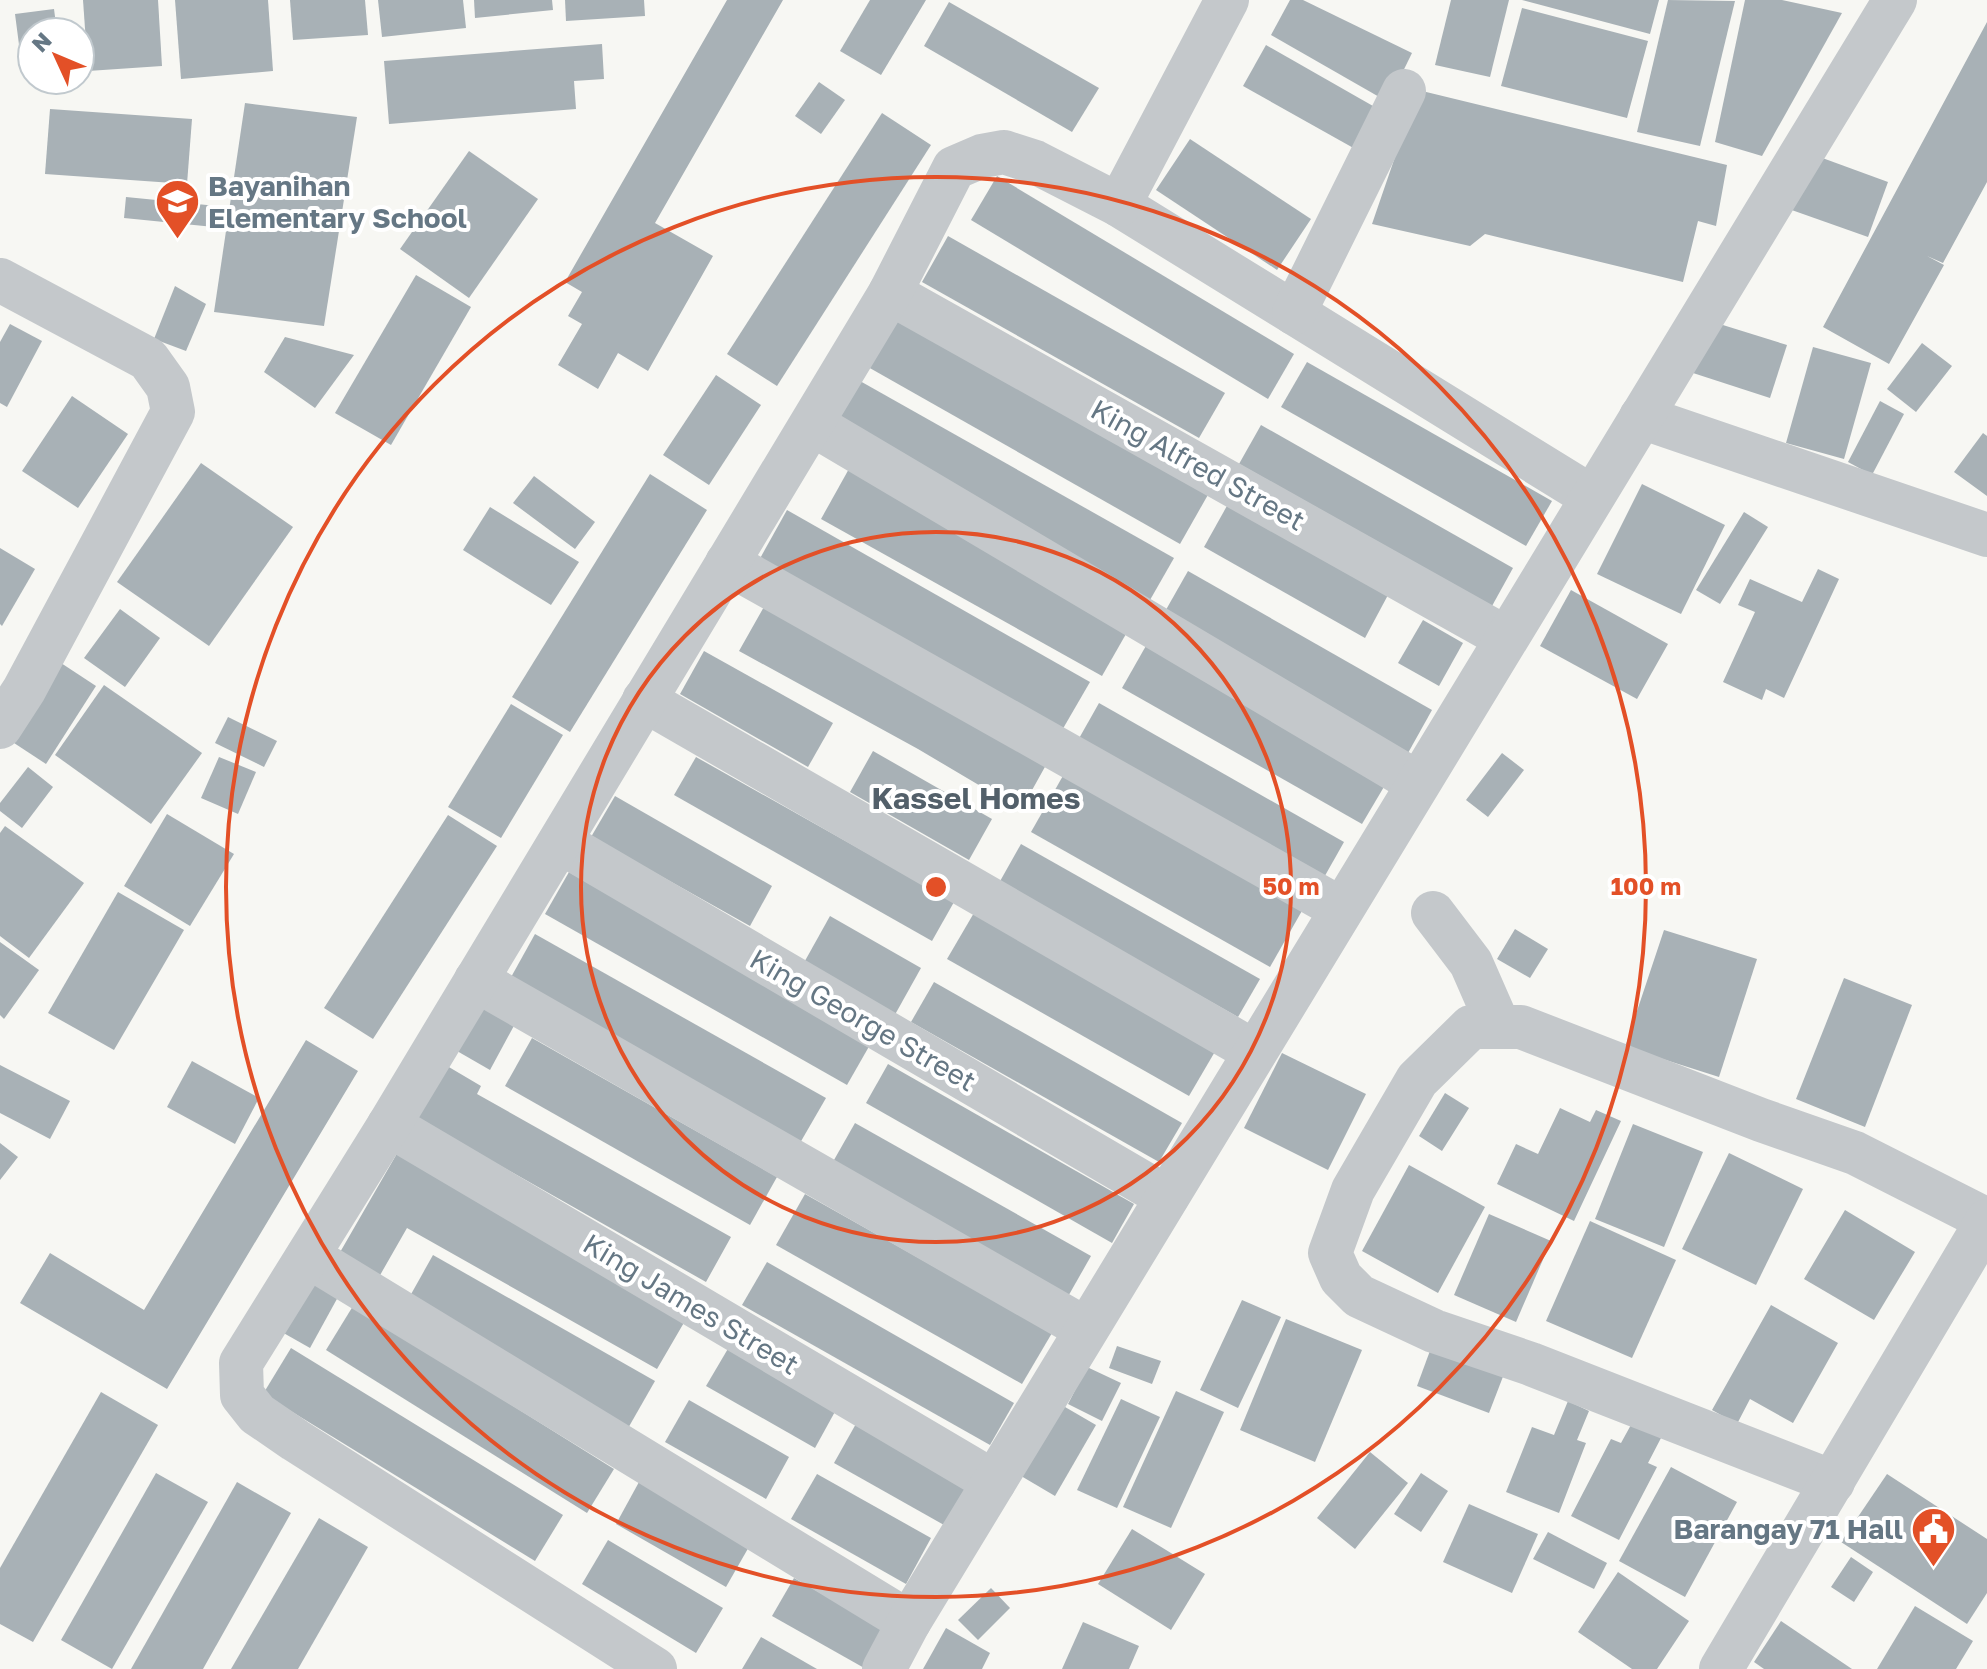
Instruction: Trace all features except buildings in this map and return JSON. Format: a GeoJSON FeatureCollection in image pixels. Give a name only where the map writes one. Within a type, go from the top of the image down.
{"type":"FeatureCollection","features":[{"type":"Feature","properties":{"kind":"street"},"geometry":{"type":"LineString","coordinates":[[1119,205],[1227,0]]}},
{"type":"Feature","properties":{"kind":"street"},"geometry":{"type":"LineString","coordinates":[[884,1669],[909,1622],[1086,1329],[1895,0]]}},
{"type":"Feature","properties":{"kind":"street"},"geometry":{"type":"LineString","coordinates":[[1294,313],[1404,91]]}},
{"type":"Feature","properties":{"kind":"street"},"geometry":{"type":"LineString","coordinates":[[655,1669],[257,1414],[242,1395],[241,1363],[389,1125],[812,424],[890,293],[954,168],[982,156],[1004,152],[1035,162],[1119,205],[1592,497]]}},
{"type":"Feature","properties":{"kind":"street"},"geometry":{"type":"LineString","coordinates":[[0,280],[148,359],[168,387],[173,412],[12,681],[0,727]]}},
{"type":"Feature","properties":{"kind":"street","name":"King Alfred Street"},"geometry":{"type":"LineString","coordinates":[[890,293],[1506,638]]}},
{"type":"Feature","properties":{"kind":"street"},"geometry":{"type":"LineString","coordinates":[[1641,417],[1987,535]]}},
{"type":"Feature","properties":{"kind":"street"},"geometry":{"type":"LineString","coordinates":[[812,424],[1418,783]]}},
{"type":"Feature","properties":{"kind":"street"},"geometry":{"type":"LineString","coordinates":[[727,563],[1341,909]]}},
{"type":"Feature","properties":{"kind":"street"},"geometry":{"type":"LineString","coordinates":[[644,700],[1255,1052]]}},
{"type":"Feature","properties":{"kind":"street","name":"King George Street"},"geometry":{"type":"LineString","coordinates":[[560,842],[1167,1197]]}},
{"type":"Feature","properties":{"kind":"street"},"geometry":{"type":"LineString","coordinates":[[1433,913],[1471,963],[1499,1027]]}},
{"type":"Feature","properties":{"kind":"street"},"geometry":{"type":"LineString","coordinates":[[476,980],[1086,1329]]}},
{"type":"Feature","properties":{"kind":"street"},"geometry":{"type":"LineString","coordinates":[[1721,1669],[1985,1230],[1855,1153],[1521,1027],[1471,1027],[1417,1080],[1353,1190],[1330,1253],[1341,1278],[1359,1296],[1434,1331],[1531,1364],[1833,1482]]}},
{"type":"Feature","properties":{"kind":"street","name":"King James Street"},"geometry":{"type":"LineString","coordinates":[[389,1125],[994,1482]]}},
{"type":"Feature","properties":{"kind":"street"},"geometry":{"type":"LineString","coordinates":[[308,1256],[909,1622]]}},
{"type":"Feature","properties":{"kind":"place","name":"Bayanihan Elementary School"},"geometry":{"type":"Point","coordinates":[177,241]}},
{"type":"Feature","properties":{"kind":"place","name":"Barangay 71 Hall"},"geometry":{"type":"Point","coordinates":[1934,1568]}},
{"type":"Feature","properties":{"kind":"district","name":"Kassel Homes"},"geometry":{"type":"Point","coordinates":[976,799]}}]}
